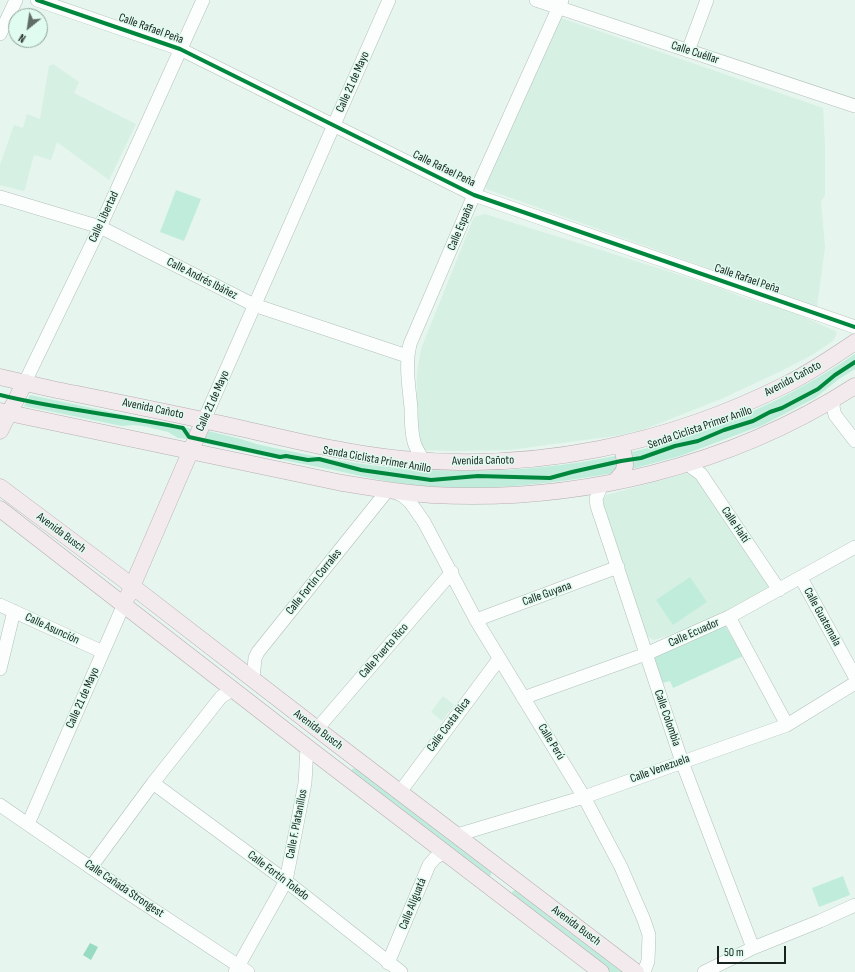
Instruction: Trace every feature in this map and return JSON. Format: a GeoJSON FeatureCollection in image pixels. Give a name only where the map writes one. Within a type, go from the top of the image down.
{"type":"FeatureCollection","features":[{"type":"Feature","properties":{"kind":"main road","name":"Avenida Cañoto"},"geometry":{"type":"LineString","coordinates":[[0,377],[356,454],[424,461],[478,462],[524,460],[570,455],[621,445],[673,431],[751,401],[789,383],[855,342]]}},
{"type":"Feature","properties":{"kind":"main road","name":"Calle Libertad"},"geometry":{"type":"LineString","coordinates":[[0,431],[5,412],[25,382]]}},
{"type":"Feature","properties":{"kind":"main road"},"geometry":{"type":"LineString","coordinates":[[5,412],[342,483],[391,491],[430,495],[527,495],[608,483],[687,464],[738,446],[787,424],[855,386]]}},
{"type":"Feature","properties":{"kind":"main road","name":"Calle 21 de Mayo"},"geometry":{"type":"LineString","coordinates":[[124,604],[204,420]]}},
{"type":"Feature","properties":{"kind":"main road"},"geometry":{"type":"LineString","coordinates":[[608,483],[623,474],[625,460],[621,445]]}},
{"type":"Feature","properties":{"kind":"main road","name":"Avenida Busch"},"geometry":{"type":"LineString","coordinates":[[0,487],[119,576],[636,972]]}},
{"type":"Feature","properties":{"kind":"main road","name":"Avenida Busch"},"geometry":{"type":"LineString","coordinates":[[0,509],[329,764],[601,972]]}},
{"type":"Feature","properties":{"kind":"main road"},"geometry":{"type":"LineString","coordinates":[[108,592],[116,590],[119,587],[119,576]]}},
{"type":"Feature","properties":{"kind":"main road"},"geometry":{"type":"LineString","coordinates":[[289,732],[294,732],[301,725],[299,715]]}},
{"type":"Feature","properties":{"kind":"main road"},"geometry":{"type":"LineString","coordinates":[[306,746],[308,735],[317,729]]}},
{"type":"Feature","properties":{"kind":"main road"},"geometry":{"type":"LineString","coordinates":[[329,764],[335,762],[339,757],[340,751],[338,745]]}},
{"type":"Feature","properties":{"kind":"main road"},"geometry":{"type":"LineString","coordinates":[[346,776],[345,771],[347,766],[355,761],[360,761]]}},
{"type":"Feature","properties":{"kind":"main road"},"geometry":{"type":"LineString","coordinates":[[490,887],[496,885],[500,881],[502,869]]}},
{"type":"Feature","properties":{"kind":"main road"},"geometry":{"type":"LineString","coordinates":[[507,900],[507,890],[515,884],[520,884]]}},
{"type":"Feature","properties":{"kind":"street"},"geometry":{"type":"LineString","coordinates":[[0,34],[16,0]]}},
{"type":"Feature","properties":{"kind":"street","name":"Calle Rafael Peña"},"geometry":{"type":"LineString","coordinates":[[36,0],[180,49],[474,195],[855,327]]}},
{"type":"Feature","properties":{"kind":"street","name":"Calle Libertad"},"geometry":{"type":"LineString","coordinates":[[25,382],[100,227],[203,0]]}},
{"type":"Feature","properties":{"kind":"street","name":"Calle 21 de Mayo"},"geometry":{"type":"LineString","coordinates":[[204,420],[389,0]]}},
{"type":"Feature","properties":{"kind":"street","name":"Calle Cuéllar"},"geometry":{"type":"LineString","coordinates":[[536,0],[560,4],[688,51],[855,106]]}},
{"type":"Feature","properties":{"kind":"street"},"geometry":{"type":"LineString","coordinates":[[688,51],[707,0]]}},
{"type":"Feature","properties":{"kind":"street","name":"Calle España"},"geometry":{"type":"LineString","coordinates":[[424,461],[414,442],[407,356],[410,344],[474,195],[560,4]]}},
{"type":"Feature","properties":{"kind":"street","name":"Calle Andrés Ibáñez"},"geometry":{"type":"LineString","coordinates":[[0,197],[100,227],[254,305],[407,356]]}},
{"type":"Feature","properties":{"kind":"street"},"geometry":{"type":"LineString","coordinates":[[834,399],[832,407],[855,441]]}},
{"type":"Feature","properties":{"kind":"street","name":"Calle Haití"},"geometry":{"type":"LineString","coordinates":[[687,464],[701,474],[779,590]]}},
{"type":"Feature","properties":{"kind":"street","name":"Calle Colombia"},"geometry":{"type":"LineString","coordinates":[[608,483],[596,499],[597,506],[682,762],[753,948]]}},
{"type":"Feature","properties":{"kind":"street","name":"Calle Perú"},"geometry":{"type":"LineString","coordinates":[[391,491],[404,496],[424,522],[452,572],[476,620],[584,797],[621,868],[644,920],[648,935],[649,949],[648,961],[644,972]]}},
{"type":"Feature","properties":{"kind":"street","name":"Calle Fortín Corrales"},"geometry":{"type":"LineString","coordinates":[[253,680],[255,658],[258,652],[391,491]]}},
{"type":"Feature","properties":{"kind":"street"},"geometry":{"type":"LineString","coordinates":[[424,522],[422,512],[423,506],[430,495]]}},
{"type":"Feature","properties":{"kind":"street","name":"Calle Ecuador"},"geometry":{"type":"LineString","coordinates":[[523,698],[646,654],[729,617],[855,547]]}},
{"type":"Feature","properties":{"kind":"street","name":"Calle Guyana"},"geometry":{"type":"LineString","coordinates":[[476,620],[618,568]]}},
{"type":"Feature","properties":{"kind":"street","name":"Calle Puerto Rico"},"geometry":{"type":"LineString","coordinates":[[317,729],[452,572]]}},
{"type":"Feature","properties":{"kind":"street","name":"Calle Guatemala"},"geometry":{"type":"LineString","coordinates":[[801,578],[855,677]]}},
{"type":"Feature","properties":{"kind":"street","name":"Calle 21 de Mayo"},"geometry":{"type":"LineString","coordinates":[[28,824],[124,604]]}},
{"type":"Feature","properties":{"kind":"street","name":"Calle Asunción"},"geometry":{"type":"LineString","coordinates":[[0,605],[103,652]]}},
{"type":"Feature","properties":{"kind":"street"},"geometry":{"type":"LineString","coordinates":[[0,669],[14,611]]}},
{"type":"Feature","properties":{"kind":"street"},"geometry":{"type":"LineString","coordinates":[[729,617],[787,725]]}},
{"type":"Feature","properties":{"kind":"street","name":"Calle Costa Rica"},"geometry":{"type":"LineString","coordinates":[[400,792],[499,659]]}},
{"type":"Feature","properties":{"kind":"street","name":"Calle Venezuela"},"geometry":{"type":"LineString","coordinates":[[457,835],[584,797],[787,725],[855,683]]}},
{"type":"Feature","properties":{"kind":"street"},"geometry":{"type":"LineString","coordinates":[[91,867],[153,783],[221,697],[234,690]]}},
{"type":"Feature","properties":{"kind":"street","name":"Calle F. Platanillos"},"geometry":{"type":"LineString","coordinates":[[240,970],[286,881],[306,782],[306,746]]}},
{"type":"Feature","properties":{"kind":"street","name":"Calle F. Platanillos"},"geometry":{"type":"LineString","coordinates":[[306,782],[316,767],[329,764]]}},
{"type":"Feature","properties":{"kind":"street","name":"Calle Fortín Toledo"},"geometry":{"type":"LineString","coordinates":[[153,783],[286,881],[401,972]]}},
{"type":"Feature","properties":{"kind":"street","name":"Calle Cañada Strongest"},"geometry":{"type":"LineString","coordinates":[[0,805],[240,970]]}},
{"type":"Feature","properties":{"kind":"street","name":"Calle Aliguatá"},"geometry":{"type":"LineString","coordinates":[[388,962],[429,865],[435,858],[445,852]]}},
{"type":"Feature","properties":{"kind":"street"},"geometry":{"type":"LineString","coordinates":[[704,972],[753,948],[855,905]]}},
{"type":"Feature","properties":{"kind":"shaded area"},"geometry":{"type":"Polygon","coordinates":[[[561,18],[823,108],[825,196],[821,201],[825,247],[817,307],[486,189],[484,183],[561,18]]]}},
{"type":"Feature","properties":{"kind":"shaded area"},"geometry":{"type":"Polygon","coordinates":[[[53,64],[79,82],[74,93],[136,124],[109,180],[57,142],[51,160],[34,155],[25,189],[23,191],[0,185],[0,165],[14,125],[23,128],[27,114],[40,119],[49,66],[53,64]]]}},
{"type":"Feature","properties":{"kind":"shaded area"},"geometry":{"type":"Polygon","coordinates":[[[176,190],[201,199],[184,241],[160,232],[176,190]]]}},
{"type":"Feature","properties":{"kind":"shaded area"},"geometry":{"type":"Polygon","coordinates":[[[485,214],[714,286],[745,298],[791,311],[837,332],[834,340],[812,355],[781,371],[721,399],[645,429],[621,435],[510,450],[424,450],[416,438],[417,372],[421,349],[474,217],[485,214]]]}},
{"type":"Feature","properties":{"kind":"shaded area"},"geometry":{"type":"Polygon","coordinates":[[[855,354],[855,369],[839,379],[815,398],[763,425],[680,456],[628,470],[627,453],[687,437],[746,414],[802,387],[855,354]]]}},
{"type":"Feature","properties":{"kind":"shaded area"},"geometry":{"type":"Polygon","coordinates":[[[30,395],[192,429],[187,439],[178,438],[168,432],[148,427],[135,425],[122,426],[24,406],[30,395]]]}},
{"type":"Feature","properties":{"kind":"shaded area"},"geometry":{"type":"Polygon","coordinates":[[[208,431],[256,444],[305,454],[388,467],[446,471],[505,470],[563,465],[620,455],[619,472],[567,480],[489,488],[411,485],[203,443],[208,431]]]}},
{"type":"Feature","properties":{"kind":"shaded area"},"geometry":{"type":"Polygon","coordinates":[[[687,473],[695,477],[768,584],[768,590],[739,608],[685,630],[654,640],[647,636],[601,503],[606,495],[687,473]]]}},
{"type":"Feature","properties":{"kind":"shaded area"},"geometry":{"type":"Polygon","coordinates":[[[690,577],[707,602],[673,625],[656,600],[690,577]]]}},
{"type":"Feature","properties":{"kind":"shaded area"},"geometry":{"type":"Polygon","coordinates":[[[724,624],[743,656],[673,688],[670,681],[662,683],[653,658],[654,656],[724,624]]]}},
{"type":"Feature","properties":{"kind":"shaded area"},"geometry":{"type":"Polygon","coordinates":[[[443,696],[454,705],[442,721],[431,712],[443,696]]]}},
{"type":"Feature","properties":{"kind":"shaded area"},"geometry":{"type":"Polygon","coordinates":[[[356,768],[491,871],[491,875],[488,878],[351,773],[352,769],[356,768]]]}},
{"type":"Feature","properties":{"kind":"shaded area"},"geometry":{"type":"Polygon","coordinates":[[[843,876],[850,895],[819,907],[812,888],[843,876]]]}},
{"type":"Feature","properties":{"kind":"shaded area"},"geometry":{"type":"Polygon","coordinates":[[[516,889],[626,972],[609,972],[511,894],[516,889]]]}},
{"type":"Feature","properties":{"kind":"shaded area"},"geometry":{"type":"Polygon","coordinates":[[[90,943],[98,947],[91,960],[83,955],[90,943]]]}},
{"type":"Feature","properties":{"kind":"cycle path"},"geometry":{"type":"LineString","coordinates":[[37,0],[180,49],[474,195],[855,327]]}},
{"type":"Feature","properties":{"kind":"cycle path","name":"Senda Ciclista Primer Anillo"},"geometry":{"type":"LineString","coordinates":[[0,395],[45,405],[137,419],[183,428],[189,437],[280,457],[286,456],[308,460],[319,459],[361,470],[431,480],[478,476],[550,478],[621,461],[641,458],[675,446],[698,441],[724,430],[753,421],[818,389],[835,375],[855,362]]}}]}
